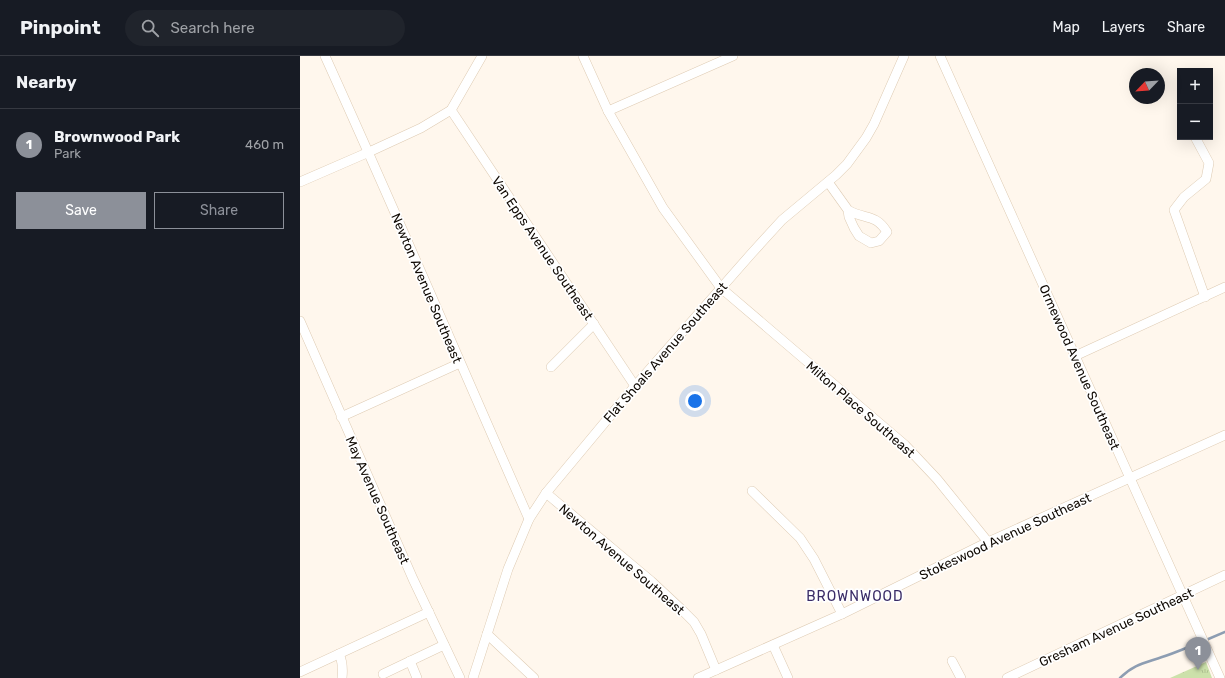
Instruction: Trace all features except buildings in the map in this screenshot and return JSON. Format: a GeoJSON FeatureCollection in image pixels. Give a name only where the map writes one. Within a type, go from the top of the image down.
{"type":"FeatureCollection","features":[{"type":"Feature","properties":{"kind":"street","name":"Newton Avenue Southeast"},"geometry":{"type":"LineString","coordinates":[[325,56],[369,152],[529,519]]}},
{"type":"Feature","properties":{"kind":"street","name":"Milton Place Southeast"},"geometry":{"type":"LineString","coordinates":[[583,56],[608,111],[663,208],[721,288],[905,445],[937,479],[988,542]]}},
{"type":"Feature","properties":{"kind":"street"},"geometry":{"type":"LineString","coordinates":[[608,111],[733,56]]}},
{"type":"Feature","properties":{"kind":"street","name":"Flat Shoals Avenue Southeast"},"geometry":{"type":"LineString","coordinates":[[473,678],[508,569],[529,519],[546,493],[635,386],[782,220],[828,182],[847,164],[866,138],[888,94],[904,56]]}},
{"type":"Feature","properties":{"kind":"street","name":"Ormewood Avenue Southeast"},"geometry":{"type":"LineString","coordinates":[[940,56],[1220,678]]}},
{"type":"Feature","properties":{"kind":"street"},"geometry":{"type":"LineString","coordinates":[[300,182],[421,128],[451,110],[479,57]]}},
{"type":"Feature","properties":{"kind":"street","name":"Van Epps Avenue Southeast"},"geometry":{"type":"LineString","coordinates":[[451,110],[635,386]]}},
{"type":"Feature","properties":{"kind":"street"},"geometry":{"type":"LineString","coordinates":[[1198,140],[1209,163],[1206,179],[1184,197],[1174,210],[1205,297]]}},
{"type":"Feature","properties":{"kind":"street"},"geometry":{"type":"LineString","coordinates":[[828,182],[848,210],[857,215],[876,218],[887,232],[879,241],[871,243],[859,236],[849,217],[848,210]]}},
{"type":"Feature","properties":{"kind":"street"},"geometry":{"type":"LineString","coordinates":[[1075,356],[1225,287]]}},
{"type":"Feature","properties":{"kind":"street","name":"May Avenue Southeast"},"geometry":{"type":"LineString","coordinates":[[300,321],[341,417],[460,678]]}},
{"type":"Feature","properties":{"kind":"street"},"geometry":{"type":"LineString","coordinates":[[551,366],[594,324]]}},
{"type":"Feature","properties":{"kind":"street"},"geometry":{"type":"LineString","coordinates":[[341,417],[460,363]]}},
{"type":"Feature","properties":{"kind":"street","name":"Stokeswood Avenue Southeast"},"geometry":{"type":"LineString","coordinates":[[698,678],[842,614],[988,542],[1225,434]]}},
{"type":"Feature","properties":{"kind":"street"},"geometry":{"type":"LineString","coordinates":[[752,491],[800,538],[814,559],[842,614]]}},
{"type":"Feature","properties":{"kind":"street","name":"Newton Avenue Southeast"},"geometry":{"type":"LineString","coordinates":[[546,493],[682,609],[694,622],[701,634],[716,670]]}},
{"type":"Feature","properties":{"kind":"street","name":"Gresham Avenue Southeast"},"geometry":{"type":"LineString","coordinates":[[1007,678],[1225,576]]}},
{"type":"Feature","properties":{"kind":"street"},"geometry":{"type":"LineString","coordinates":[[300,672],[429,612]]}},
{"type":"Feature","properties":{"kind":"street"},"geometry":{"type":"LineString","coordinates":[[487,634],[534,678]]}},
{"type":"Feature","properties":{"kind":"street"},"geometry":{"type":"LineString","coordinates":[[383,674],[444,645]]}},
{"type":"Feature","properties":{"kind":"street"},"geometry":{"type":"LineString","coordinates":[[773,645],[788,678]]}},
{"type":"Feature","properties":{"kind":"street"},"geometry":{"type":"LineString","coordinates":[[339,654],[343,668],[342,678]]}},
{"type":"Feature","properties":{"kind":"street"},"geometry":{"type":"LineString","coordinates":[[410,661],[417,678]]}},
{"type":"Feature","properties":{"kind":"street"},"geometry":{"type":"LineString","coordinates":[[952,661],[961,678]]}},
{"type":"Feature","properties":{"kind":"green space"},"geometry":{"type":"Polygon","coordinates":[[[1206,662],[1212,678],[1170,678],[1206,662]]]}},
{"type":"Feature","properties":{"kind":"waterway"},"geometry":{"type":"LineString","coordinates":[[1206,640],[1225,632]]}},
{"type":"Feature","properties":{"kind":"waterway"},"geometry":{"type":"LineString","coordinates":[[1120,678],[1125,673],[1140,664],[1172,654],[1201,642]]}},
{"type":"Feature","properties":{"kind":"place","name":"Brownwood Park"},"geometry":{"type":"Point","coordinates":[1198,670]}},
{"type":"Feature","properties":{"kind":"district","name":"BROWNWOOD"},"geometry":{"type":"Point","coordinates":[855,596]}}]}
